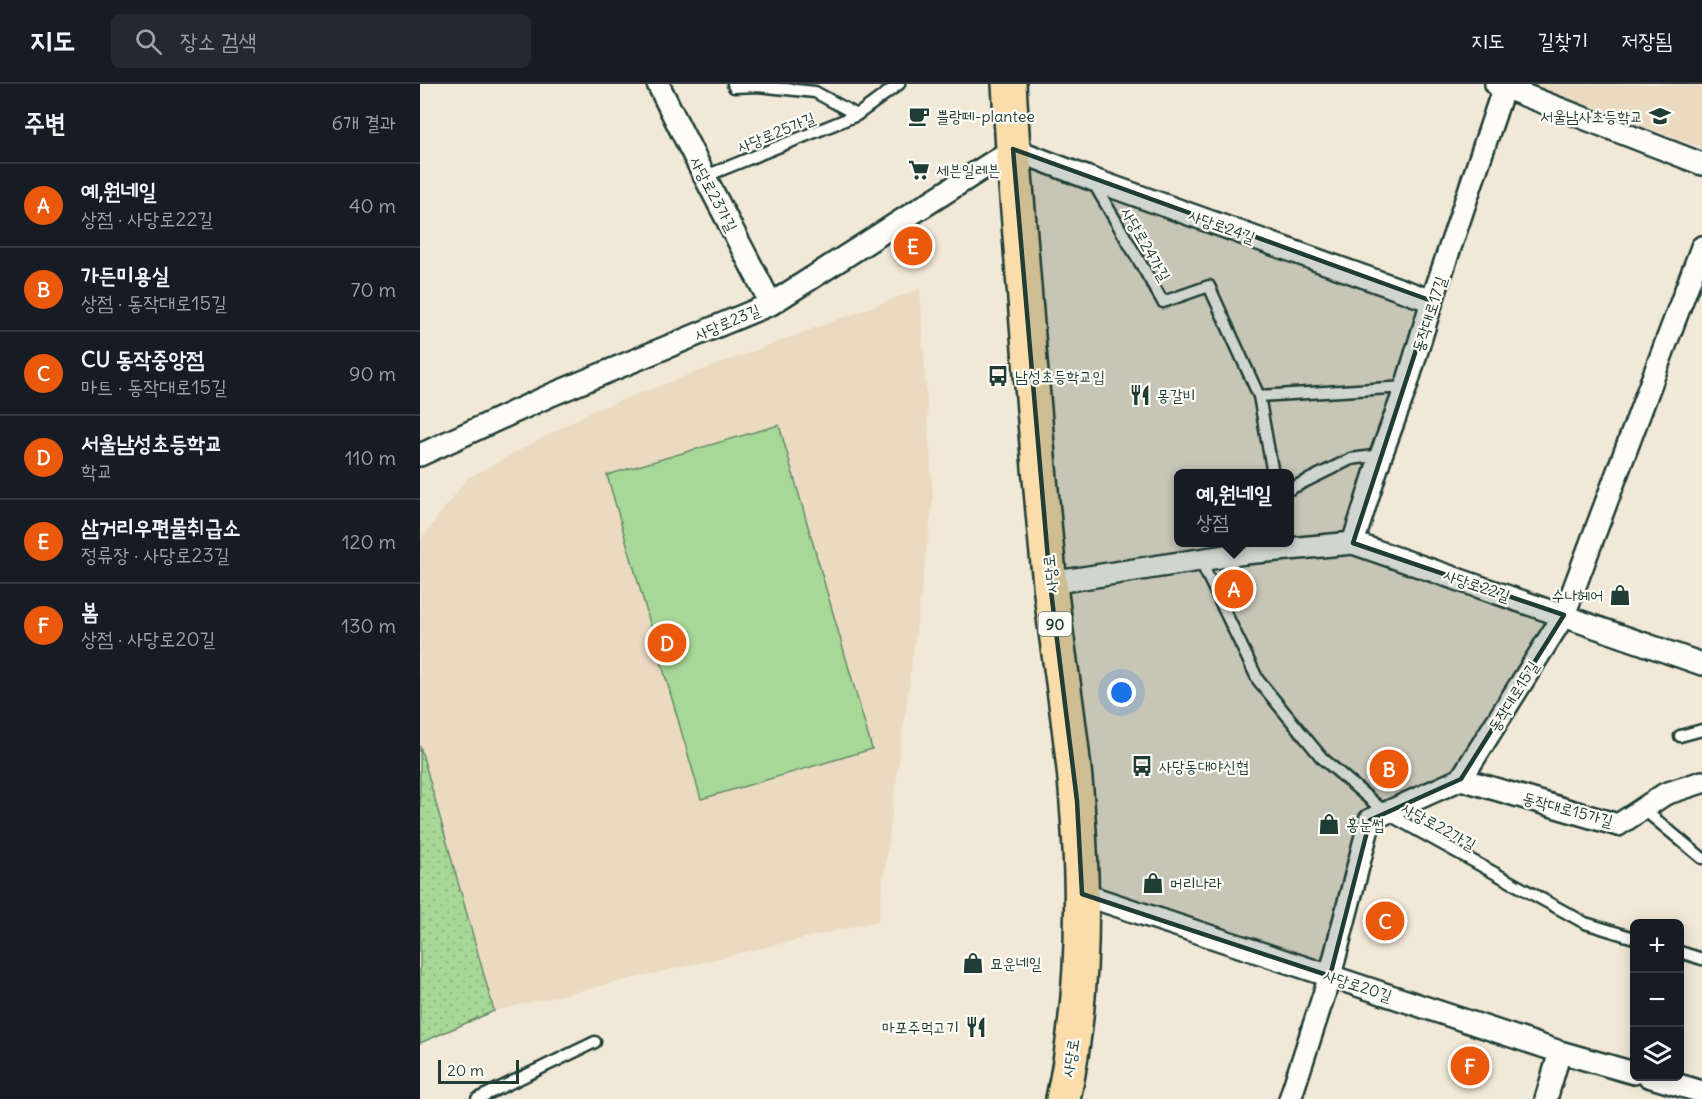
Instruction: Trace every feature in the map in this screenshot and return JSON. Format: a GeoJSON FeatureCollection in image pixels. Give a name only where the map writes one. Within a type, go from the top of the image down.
{"type":"FeatureCollection","features":[{"type":"Feature","properties":{"kind":"main road","name":"사당로"},"geometry":{"type":"LineString","coordinates":[[1009,84],[1050,583],[1077,801],[1082,894],[1079,990],[1071,1061],[1063,1099]]}},
{"type":"Feature","properties":{"kind":"street","name":"사당로23가길"},"geometry":{"type":"LineString","coordinates":[[658,84],[771,304]]}},
{"type":"Feature","properties":{"kind":"street"},"geometry":{"type":"LineString","coordinates":[[1502,85],[1702,164]]}},
{"type":"Feature","properties":{"kind":"street","name":"동작대로17길"},"geometry":{"type":"LineString","coordinates":[[1353,543],[1406,387],[1502,85]]}},
{"type":"Feature","properties":{"kind":"street","name":"사당로24길"},"geometry":{"type":"LineString","coordinates":[[1013,149],[1090,179],[1432,301]]}},
{"type":"Feature","properties":{"kind":"street","name":"사당로23길"},"geometry":{"type":"LineString","coordinates":[[420,455],[551,395],[771,304],[1013,149]]}},
{"type":"Feature","properties":{"kind":"street","name":"동작대로15길"},"geometry":{"type":"LineString","coordinates":[[1461,779],[1564,615],[1702,247]]}},
{"type":"Feature","properties":{"kind":"street","name":"사당로22길"},"geometry":{"type":"LineString","coordinates":[[1294,546],[1353,543],[1702,664]]}},
{"type":"Feature","properties":{"kind":"street","name":"사당로22길"},"geometry":{"type":"LineString","coordinates":[[1050,583],[1200,560],[1244,548],[1266,547]]}},
{"type":"Feature","properties":{"kind":"street"},"geometry":{"type":"LineString","coordinates":[[1294,1098],[1330,976],[1370,820],[1461,779]]}},
{"type":"Feature","properties":{"kind":"street","name":"동작대로15가길"},"geometry":{"type":"LineString","coordinates":[[1461,779],[1618,825],[1665,794],[1702,782]]}},
{"type":"Feature","properties":{"kind":"street","name":"사당로20길"},"geometry":{"type":"LineString","coordinates":[[1082,894],[1560,1052],[1630,1072]]}},
{"type":"Feature","properties":{"kind":"street"},"geometry":{"type":"LineString","coordinates":[[1546,1099],[1560,1052]]}},
{"type":"Feature","properties":{"kind":"street"},"geometry":{"type":"LineString","coordinates":[[1662,1081],[1702,1092]]}},
{"type":"Feature","properties":{"kind":"lane"},"geometry":{"type":"LineString","coordinates":[[732,84],[734,87],[757,86],[815,92],[857,115]]}},
{"type":"Feature","properties":{"kind":"lane","name":"사당로25가길"},"geometry":{"type":"LineString","coordinates":[[706,176],[857,115],[899,84]]}},
{"type":"Feature","properties":{"kind":"lane","name":"사당로24가길"},"geometry":{"type":"LineString","coordinates":[[1090,179],[1163,302],[1209,286],[1259,396],[1272,469]]}},
{"type":"Feature","properties":{"kind":"lane"},"geometry":{"type":"LineString","coordinates":[[1259,396],[1406,387]]}},
{"type":"Feature","properties":{"kind":"lane"},"geometry":{"type":"LineString","coordinates":[[1294,487],[1351,459],[1381,455]]}},
{"type":"Feature","properties":{"kind":"lane","name":"사당로22가길"},"geometry":{"type":"LineString","coordinates":[[1200,560],[1258,680],[1322,758],[1386,813],[1585,923],[1630,936]]}},
{"type":"Feature","properties":{"kind":"lane"},"geometry":{"type":"LineString","coordinates":[[1680,736],[1702,730]]}},
{"type":"Feature","properties":{"kind":"lane"},"geometry":{"type":"LineString","coordinates":[[1643,809],[1702,858]]}},
{"type":"Feature","properties":{"kind":"lane"},"geometry":{"type":"LineString","coordinates":[[1684,953],[1702,959]]}},
{"type":"Feature","properties":{"kind":"lane"},"geometry":{"type":"LineString","coordinates":[[477,1099],[596,1042]]}},
{"type":"Feature","properties":{"kind":"highlighted area"},"geometry":{"type":"Polygon","coordinates":[[[1013,149],[1432,301],[1353,543],[1564,615],[1461,779],[1370,820],[1330,976],[1082,894],[1077,801],[1050,583],[1013,149]]]}},
{"type":"Feature","properties":{"kind":"shaded area","name":"서울남사초등학교"},"geometry":{"type":"Polygon","coordinates":[[[1702,84],[1702,148],[1533,85],[1702,84]]]}},
{"type":"Feature","properties":{"kind":"shaded area"},"geometry":{"type":"Polygon","coordinates":[[[920,289],[933,502],[878,921],[494,1011],[420,746],[420,540],[468,478],[592,411],[920,289]]]}},
{"type":"Feature","properties":{"kind":"green space"},"geometry":{"type":"Polygon","coordinates":[[[779,425],[872,749],[701,799],[607,475],[779,425]]]}},
{"type":"Feature","properties":{"kind":"green space"},"geometry":{"type":"Polygon","coordinates":[[[420,746],[494,1011],[420,1043],[420,746]]]}},
{"type":"Feature","properties":{"kind":"place","name":"쁠랑떼-plantee"},"geometry":{"type":"Point","coordinates":[919,116]}},
{"type":"Feature","properties":{"kind":"place","name":"서울남사초등학교"},"geometry":{"type":"Point","coordinates":[1660,116]}},
{"type":"Feature","properties":{"kind":"place","name":"세븐일레븐"},"geometry":{"type":"Point","coordinates":[919,170]}},
{"type":"Feature","properties":{"kind":"place","name":"삼거리우편물취급소"},"geometry":{"type":"Point","coordinates":[913,246]}},
{"type":"Feature","properties":{"kind":"place","name":"남성초등학교입"},"geometry":{"type":"Point","coordinates":[998,376]}},
{"type":"Feature","properties":{"kind":"place","name":"몽갈비"},"geometry":{"type":"Point","coordinates":[1140,395]}},
{"type":"Feature","properties":{"kind":"place","name":"예,원네일"},"geometry":{"type":"Point","coordinates":[1234,589]}},
{"type":"Feature","properties":{"kind":"place","name":"수나헤어"},"geometry":{"type":"Point","coordinates":[1620,595]}},
{"type":"Feature","properties":{"kind":"place","name":"서울남성초등학교"},"geometry":{"type":"Point","coordinates":[667,643]}},
{"type":"Feature","properties":{"kind":"place","name":"사당동대야신협"},"geometry":{"type":"Point","coordinates":[1142,766]}},
{"type":"Feature","properties":{"kind":"place","name":"가든미용실"},"geometry":{"type":"Point","coordinates":[1389,769]}},
{"type":"Feature","properties":{"kind":"place","name":"홍눈썹"},"geometry":{"type":"Point","coordinates":[1329,824]}},
{"type":"Feature","properties":{"kind":"place","name":"머리나라"},"geometry":{"type":"Point","coordinates":[1153,883]}},
{"type":"Feature","properties":{"kind":"place","name":"CU 동작중앙점"},"geometry":{"type":"Point","coordinates":[1385,921]}},
{"type":"Feature","properties":{"kind":"place","name":"묘운네일"},"geometry":{"type":"Point","coordinates":[973,963]}},
{"type":"Feature","properties":{"kind":"place","name":"마포주먹고기"},"geometry":{"type":"Point","coordinates":[976,1027]}},
{"type":"Feature","properties":{"kind":"place","name":"봄"},"geometry":{"type":"Point","coordinates":[1470,1066]}}]}
